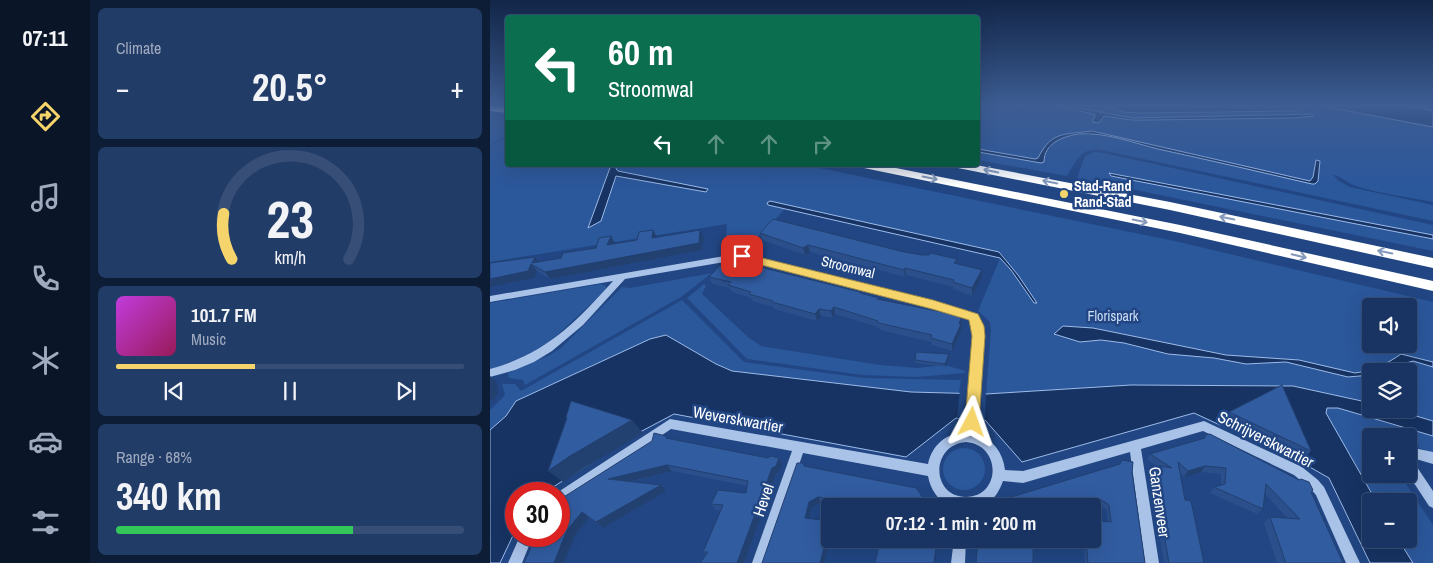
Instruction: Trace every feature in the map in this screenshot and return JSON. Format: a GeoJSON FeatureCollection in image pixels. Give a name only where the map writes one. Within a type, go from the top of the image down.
{"type":"FeatureCollection","features":[{"type":"Feature","properties":{"kind":"highway"},"geometry":{"type":"LineString","coordinates":[[874,167],[1180,229],[1433,286]]}},
{"type":"Feature","properties":{"kind":"highway"},"geometry":{"type":"LineString","coordinates":[[968,167],[1170,206],[1433,263]]}},
{"type":"Feature","properties":{"kind":"street","name":"Stroomwal"},"geometry":{"type":"LineString","coordinates":[[490,299],[742,256],[966,313],[974,317],[978,326],[970,437]]}},
{"type":"Feature","properties":{"kind":"street"},"geometry":{"type":"LineString","coordinates":[[490,373],[528,360],[557,344],[623,276]]}},
{"type":"Feature","properties":{"kind":"street","name":"Weverskwartier"},"geometry":{"type":"LineString","coordinates":[[570,491],[670,424],[932,471]]}},
{"type":"Feature","properties":{"kind":"street","name":"Schrijverskwartier"},"geometry":{"type":"LineString","coordinates":[[1000,475],[1024,477],[1204,426],[1298,471],[1314,484],[1320,491],[1353,563]]}},
{"type":"Feature","properties":{"kind":"street"},"geometry":{"type":"LineString","coordinates":[[949,498],[941,492],[935,482],[932,471],[933,461],[942,446],[955,439],[970,437],[988,444],[999,462],[1000,475],[997,484],[982,498]]}},
{"type":"Feature","properties":{"kind":"street","name":"Ganzenveer"},"geometry":{"type":"LineString","coordinates":[[1135,446],[1152,563]]}},
{"type":"Feature","properties":{"kind":"street","name":"Hevel"},"geometry":{"type":"LineString","coordinates":[[758,563],[799,448]]}},
{"type":"Feature","properties":{"kind":"street"},"geometry":{"type":"LineString","coordinates":[[1417,453],[1433,458]]}},
{"type":"Feature","properties":{"kind":"street"},"geometry":{"type":"LineString","coordinates":[[1417,477],[1433,502]]}},
{"type":"Feature","properties":{"kind":"street"},"geometry":{"type":"LineString","coordinates":[[515,563],[523,547]]}},
{"type":"Feature","properties":{"kind":"street"},"geometry":{"type":"LineString","coordinates":[[958,563],[959,548]]}},
{"type":"Feature","properties":{"kind":"green space"},"geometry":{"type":"Polygon","coordinates":[[[490,132],[505,132],[505,137],[490,145],[490,132]]]}},
{"type":"Feature","properties":{"kind":"green space"},"geometry":{"type":"Polygon","coordinates":[[[980,132],[1074,132],[1051,139],[1038,158],[980,149],[980,132]]]}},
{"type":"Feature","properties":{"kind":"green space"},"geometry":{"type":"Polygon","coordinates":[[[1082,132],[1433,132],[1433,202],[1365,189],[1333,175],[1350,187],[1433,205],[1433,221],[1101,150],[1089,151],[1080,156],[1067,176],[980,160],[980,152],[1041,163],[1057,141],[1066,137],[1092,135],[1123,140],[1311,184],[1315,184],[1318,181],[1319,172],[1310,181],[1101,133],[1082,132]]]}},
{"type":"Feature","properties":{"kind":"green space","name":"Florispark"},"geometry":{"type":"Polygon","coordinates":[[[505,138],[505,167],[610,167],[588,227],[616,176],[705,192],[707,190],[618,171],[616,170],[617,167],[815,167],[1179,242],[1416,298],[1362,298],[1362,353],[1417,353],[1417,298],[1433,302],[1433,362],[1404,354],[1413,361],[1433,367],[1433,421],[1417,416],[1417,363],[1362,363],[1362,401],[1292,386],[1131,385],[986,394],[991,329],[990,322],[978,311],[1000,258],[1011,270],[1034,303],[1037,303],[999,252],[770,201],[768,205],[785,209],[744,251],[725,253],[727,224],[490,262],[490,146],[505,138]]]}},
{"type":"Feature","properties":{"kind":"green space"},"geometry":{"type":"Polygon","coordinates":[[[1094,152],[1433,225],[1433,235],[1112,173],[1111,176],[1433,239],[1433,251],[1077,178],[1085,156],[1094,152]]]}},
{"type":"Feature","properties":{"kind":"green space"},"geometry":{"type":"Polygon","coordinates":[[[712,273],[681,297],[525,385],[523,380],[509,378],[508,373],[550,355],[561,348],[622,287],[630,288],[712,273]]]}},
{"type":"Feature","properties":{"kind":"green space"},"geometry":{"type":"Polygon","coordinates":[[[601,284],[606,286],[606,290],[542,349],[490,370],[490,303],[601,284]]]}},
{"type":"Feature","properties":{"kind":"green space"},"geometry":{"type":"Polygon","coordinates":[[[704,284],[706,286],[702,294],[748,337],[761,346],[880,365],[917,368],[945,365],[965,371],[965,373],[916,377],[862,375],[747,359],[687,298],[704,284]]]}},
{"type":"Feature","properties":{"kind":"green space"},"geometry":{"type":"Polygon","coordinates":[[[682,300],[744,362],[864,378],[961,380],[959,393],[911,392],[732,371],[716,364],[666,335],[650,339],[516,401],[506,416],[490,430],[490,410],[505,395],[502,384],[515,384],[521,391],[682,300]]]}},
{"type":"Feature","properties":{"kind":"green space"},"geometry":{"type":"Polygon","coordinates":[[[1327,408],[1338,408],[1362,415],[1362,418],[1371,418],[1405,428],[1362,428],[1362,477],[1326,413],[1327,408]]]}},
{"type":"Feature","properties":{"kind":"green space"},"geometry":{"type":"Polygon","coordinates":[[[1417,431],[1433,436],[1433,453],[1419,448],[1417,431]]]}},
{"type":"Feature","properties":{"kind":"green space"},"geometry":{"type":"Polygon","coordinates":[[[968,448],[976,451],[982,457],[985,469],[982,481],[976,487],[960,490],[952,487],[946,481],[943,465],[946,457],[952,451],[968,448]]]}},
{"type":"Feature","properties":{"kind":"green space"},"geometry":{"type":"Polygon","coordinates":[[[1365,483],[1405,483],[1412,493],[1371,493],[1365,483]]]}},
{"type":"Feature","properties":{"kind":"green space"},"geometry":{"type":"Polygon","coordinates":[[[1417,501],[1433,525],[1433,563],[1413,563],[1404,548],[1417,548],[1417,501]]]}},
{"type":"Feature","properties":{"kind":"shaded area"},"geometry":{"type":"Polygon","coordinates":[[[1098,132],[1310,181],[1313,177],[1316,160],[1320,161],[1318,181],[1312,184],[1158,149],[1119,138],[1089,134],[1067,137],[1051,145],[1047,150],[1044,162],[1041,163],[980,152],[980,149],[1035,159],[1038,158],[1043,149],[1054,138],[1067,134],[1098,132]]]}},
{"type":"Feature","properties":{"kind":"shaded area"},"geometry":{"type":"Polygon","coordinates":[[[610,167],[616,167],[618,171],[708,189],[706,192],[616,176],[601,221],[588,228],[610,167]]]}},
{"type":"Feature","properties":{"kind":"shaded area"},"geometry":{"type":"Polygon","coordinates":[[[1109,173],[1433,235],[1433,239],[1111,176],[1109,173]]]}},
{"type":"Feature","properties":{"kind":"shaded area"},"geometry":{"type":"Polygon","coordinates":[[[770,201],[999,252],[1037,303],[1034,303],[1011,270],[1000,258],[768,205],[767,203],[770,201]]]}},
{"type":"Feature","properties":{"kind":"shaded area"},"geometry":{"type":"Polygon","coordinates":[[[1063,326],[1093,328],[1226,355],[1299,360],[1355,373],[1362,371],[1362,376],[1348,377],[1286,362],[1246,364],[1214,358],[1168,354],[1124,343],[1101,340],[1080,342],[1054,334],[1063,326]]]}},
{"type":"Feature","properties":{"kind":"shaded area"},"geometry":{"type":"Polygon","coordinates":[[[666,335],[716,364],[732,371],[911,392],[986,394],[1131,385],[1293,386],[1362,401],[1362,415],[1338,408],[1327,408],[1326,413],[1362,476],[1362,483],[1366,483],[1371,493],[1362,493],[1362,546],[1329,478],[1229,421],[1220,425],[1194,413],[1022,462],[985,420],[956,418],[906,457],[674,414],[640,432],[561,482],[505,482],[505,547],[508,547],[500,563],[490,563],[490,430],[506,416],[516,401],[650,339],[666,335]]]}},
{"type":"Feature","properties":{"kind":"shaded area"},"geometry":{"type":"Polygon","coordinates":[[[1401,354],[1433,362],[1433,367],[1413,361],[1407,363],[1386,363],[1401,354]]]}},
{"type":"Feature","properties":{"kind":"shaded area"},"geometry":{"type":"Polygon","coordinates":[[[1417,416],[1433,421],[1433,436],[1417,431],[1417,428],[1406,428],[1372,418],[1417,418],[1417,416]]]}},
{"type":"Feature","properties":{"kind":"shaded area"},"geometry":{"type":"Polygon","coordinates":[[[1363,548],[1404,548],[1413,563],[1370,563],[1363,548]]]}},
{"type":"Feature","properties":{"kind":"pier"},"geometry":{"type":"Polygon","coordinates":[[[960,390],[986,391],[985,420],[957,418],[960,390]]]}},
{"type":"Feature","properties":{"kind":"building"},"geometry":{"type":"Polygon","coordinates":[[[773,219],[904,252],[922,255],[929,255],[930,253],[957,259],[954,263],[982,270],[972,288],[953,282],[954,280],[905,268],[904,270],[808,245],[803,248],[760,233],[773,219]]]}},
{"type":"Feature","properties":{"kind":"building"},"geometry":{"type":"Polygon","coordinates":[[[653,230],[652,238],[700,230],[699,243],[545,272],[531,264],[528,271],[490,279],[490,263],[535,257],[532,263],[561,258],[563,253],[596,248],[599,238],[611,236],[607,245],[637,240],[639,232],[653,230]]]}},
{"type":"Feature","properties":{"kind":"building"},"geometry":{"type":"Polygon","coordinates":[[[732,260],[860,292],[879,298],[877,299],[962,316],[959,324],[961,324],[952,344],[931,338],[932,335],[883,324],[834,307],[831,311],[819,309],[815,314],[772,302],[749,294],[751,292],[728,285],[731,282],[709,277],[720,265],[725,266],[732,260]]]}},
{"type":"Feature","properties":{"kind":"building"},"geometry":{"type":"Polygon","coordinates":[[[916,352],[949,354],[945,364],[915,360],[916,352]]]}},
{"type":"Feature","properties":{"kind":"building"},"geometry":{"type":"Polygon","coordinates":[[[1282,385],[1311,451],[1229,412],[1282,385]]]}},
{"type":"Feature","properties":{"kind":"building"},"geometry":{"type":"Polygon","coordinates":[[[571,401],[632,420],[548,471],[567,418],[571,401]]]}},
{"type":"Feature","properties":{"kind":"building"},"geometry":{"type":"Polygon","coordinates":[[[654,433],[666,436],[666,438],[768,458],[771,456],[779,458],[776,466],[772,468],[737,563],[700,563],[708,552],[703,552],[723,505],[711,504],[718,490],[746,493],[748,481],[667,465],[608,479],[661,485],[596,522],[582,512],[570,526],[570,493],[652,441],[654,433]]]}},
{"type":"Feature","properties":{"kind":"building"},"geometry":{"type":"Polygon","coordinates":[[[1210,434],[1299,480],[1309,482],[1313,490],[1311,492],[1343,563],[1286,563],[1270,517],[1300,519],[1266,484],[1263,509],[1214,487],[1225,484],[1226,468],[1205,466],[1188,471],[1178,462],[1185,500],[1191,501],[1204,563],[1169,563],[1152,465],[1172,468],[1150,454],[1205,438],[1205,435],[1210,434]]]}},
{"type":"Feature","properties":{"kind":"building"},"geometry":{"type":"Polygon","coordinates":[[[1122,460],[1133,462],[1132,472],[1145,563],[1088,563],[1087,548],[1101,548],[1101,521],[1111,522],[1109,505],[1101,498],[1008,498],[1120,464],[1122,460]]]}},
{"type":"Feature","properties":{"kind":"building"},"geometry":{"type":"Polygon","coordinates":[[[797,463],[916,488],[923,498],[818,497],[809,502],[805,518],[821,520],[821,548],[824,548],[820,563],[762,563],[797,463]]]}},
{"type":"Feature","properties":{"kind":"building"},"geometry":{"type":"Polygon","coordinates":[[[531,547],[560,547],[554,563],[524,563],[531,547]]]}},
{"type":"Feature","properties":{"kind":"building"},"geometry":{"type":"Polygon","coordinates":[[[878,548],[936,548],[934,563],[875,563],[878,548]]]}},
{"type":"Feature","properties":{"kind":"building"},"geometry":{"type":"Polygon","coordinates":[[[977,548],[1033,548],[1033,563],[976,563],[977,548]]]}},
{"type":"Feature","properties":{"kind":"place","name":"Stad-Rand Rand-Stad"},"geometry":{"type":"Point","coordinates":[1064,194]}},
{"type":"Feature","properties":{"kind":"route"},"geometry":{"type":"LineString","coordinates":[[742,256],[933,304],[974,317],[977,321],[979,336],[972,422]]}}]}
